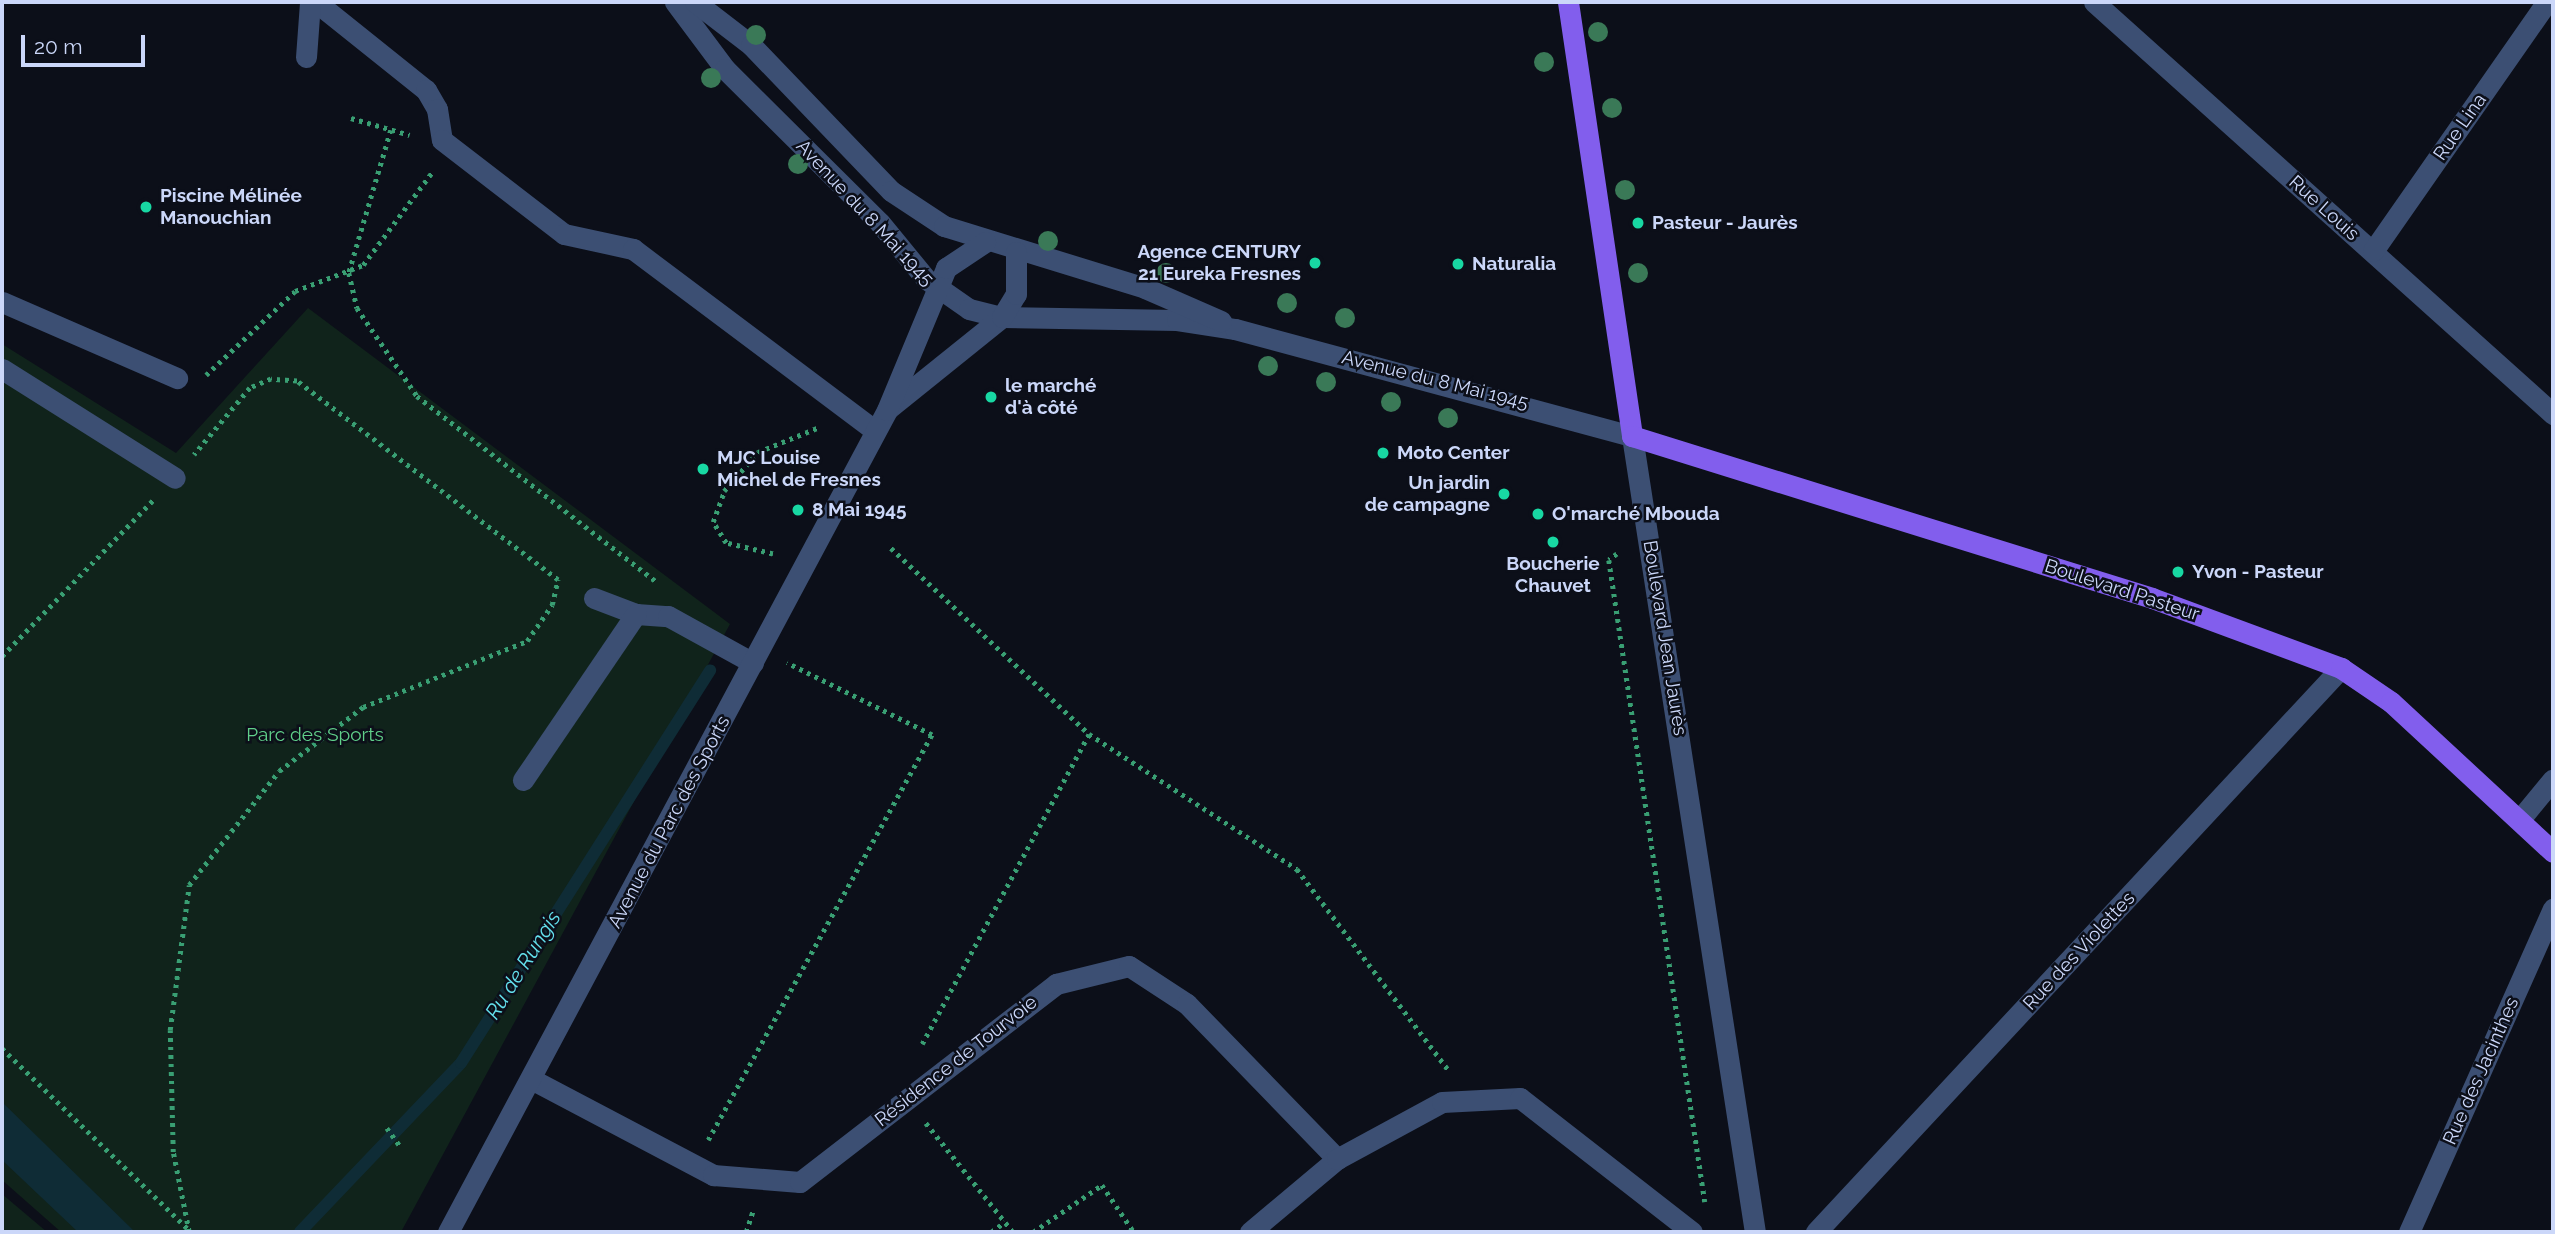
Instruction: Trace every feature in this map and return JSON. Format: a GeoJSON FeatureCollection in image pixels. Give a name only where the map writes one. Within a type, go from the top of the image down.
{"type":"FeatureCollection","features":[{"type":"Feature","properties":{"kind":"main road","name":"Boulevard Jean Jaurès"},"geometry":{"type":"LineString","coordinates":[[1568,2],[1632,436]]}},
{"type":"Feature","properties":{"kind":"main road","name":"Boulevard Pasteur"},"geometry":{"type":"LineString","coordinates":[[1632,436],[2151,598],[2341,668],[2391,702],[2521,818],[2553,852]]}},
{"type":"Feature","properties":{"kind":"street"},"geometry":{"type":"LineString","coordinates":[[306,57],[310,2]]}},
{"type":"Feature","properties":{"kind":"street"},"geometry":{"type":"LineString","coordinates":[[316,2],[426,90],[449,146],[564,234],[633,248],[874,430]]}},
{"type":"Feature","properties":{"kind":"street","name":"Avenue du 8 Mai 1945"},"geometry":{"type":"LineString","coordinates":[[675,2],[725,69],[880,223],[936,289],[969,309],[1002,317],[1178,320],[1236,329],[1632,436]]}},
{"type":"Feature","properties":{"kind":"street","name":"Avenue du 8 Mai 1945"},"geometry":{"type":"LineString","coordinates":[[695,2],[751,45],[891,191],[944,226],[1016,252],[1145,288],[1236,329]]}},
{"type":"Feature","properties":{"kind":"street","name":"Rue Louis"},"geometry":{"type":"LineString","coordinates":[[2094,2],[2553,414]]}},
{"type":"Feature","properties":{"kind":"street","name":"Rue Lina"},"geometry":{"type":"LineString","coordinates":[[2373,251],[2547,2]]}},
{"type":"Feature","properties":{"kind":"street","name":"Avenue du Parc des Sports"},"geometry":{"type":"LineString","coordinates":[[447,1232],[533,1080],[874,430],[887,410],[946,268],[985,242]]}},
{"type":"Feature","properties":{"kind":"street","name":"Avenue du Parc des Sports"},"geometry":{"type":"LineString","coordinates":[[887,410],[1002,317],[1016,294],[1016,252]]}},
{"type":"Feature","properties":{"kind":"street"},"geometry":{"type":"LineString","coordinates":[[2,302],[177,379]]}},
{"type":"Feature","properties":{"kind":"street"},"geometry":{"type":"LineString","coordinates":[[2,369],[175,478]]}},
{"type":"Feature","properties":{"kind":"street","name":"Boulevard Jean Jaurès"},"geometry":{"type":"LineString","coordinates":[[1632,436],[1755,1232]]}},
{"type":"Feature","properties":{"kind":"street"},"geometry":{"type":"LineString","coordinates":[[594,598],[635,614],[668,616],[757,657]]}},
{"type":"Feature","properties":{"kind":"street"},"geometry":{"type":"LineString","coordinates":[[523,780],[635,614]]}},
{"type":"Feature","properties":{"kind":"street","name":"Rue des Violettes"},"geometry":{"type":"LineString","coordinates":[[1816,1232],[2341,668]]}},
{"type":"Feature","properties":{"kind":"street"},"geometry":{"type":"LineString","coordinates":[[2521,818],[2553,779]]}},
{"type":"Feature","properties":{"kind":"street","name":"Rue des Jacinthes"},"geometry":{"type":"LineString","coordinates":[[2409,1232],[2553,909]]}},
{"type":"Feature","properties":{"kind":"street","name":"Résidence de Tourvoie"},"geometry":{"type":"LineString","coordinates":[[533,1080],[713,1175],[800,1182],[1056,984],[1129,966],[1187,1004],[1338,1159]]}},
{"type":"Feature","properties":{"kind":"street"},"geometry":{"type":"LineString","coordinates":[[1250,1232],[1338,1159],[1442,1102],[1520,1098],[1700,1225]]}},
{"type":"Feature","properties":{"kind":"path"},"geometry":{"type":"LineString","coordinates":[[351,118],[394,131],[349,273],[357,308],[417,396],[656,581],[668,616]]}},
{"type":"Feature","properties":{"kind":"path"},"geometry":{"type":"LineString","coordinates":[[209,375],[295,291],[349,273],[363,265],[449,146]]}},
{"type":"Feature","properties":{"kind":"path"},"geometry":{"type":"LineString","coordinates":[[2,656],[175,478],[250,388],[271,379],[297,381],[558,580],[552,605],[527,641],[363,707],[279,771],[189,885],[170,1031],[173,1152],[189,1231]]}},
{"type":"Feature","properties":{"kind":"path"},"geometry":{"type":"LineString","coordinates":[[774,554],[726,543],[713,522],[724,491],[758,452],[814,430],[839,405]]}},
{"type":"Feature","properties":{"kind":"path"},"geometry":{"type":"LineString","coordinates":[[1648,530],[1609,560],[1700,1225]]}},
{"type":"Feature","properties":{"kind":"path"},"geometry":{"type":"LineString","coordinates":[[891,548],[1089,734],[1297,869],[1472,1101]]}},
{"type":"Feature","properties":{"kind":"path"},"geometry":{"type":"LineString","coordinates":[[694,1165],[932,735],[757,657]]}},
{"type":"Feature","properties":{"kind":"path"},"geometry":{"type":"LineString","coordinates":[[1013,1232],[907,1098],[905,1076],[1089,734]]}},
{"type":"Feature","properties":{"kind":"path"},"geometry":{"type":"LineString","coordinates":[[2,1048],[189,1231]]}},
{"type":"Feature","properties":{"kind":"path"},"geometry":{"type":"LineString","coordinates":[[387,1128],[400,1146]]}},
{"type":"Feature","properties":{"kind":"path"},"geometry":{"type":"LineString","coordinates":[[1033,1232],[1102,1185],[1134,1232]]}},
{"type":"Feature","properties":{"kind":"path"},"geometry":{"type":"LineString","coordinates":[[991,1232],[1005,1222]]}},
{"type":"Feature","properties":{"kind":"green space","name":"Parc des Sports"},"geometry":{"type":"Polygon","coordinates":[[[308,308],[730,624],[401,1232],[61,1232],[2,1180],[2,344],[176,453],[308,308]]]}},
{"type":"Feature","properties":{"kind":"green space"},"geometry":{"type":"Polygon","coordinates":[[[2,1194],[47,1232],[2,1232],[2,1194]]]}},
{"type":"Feature","properties":{"kind":"water"},"geometry":{"type":"Polygon","coordinates":[[[2,1102],[135,1232],[78,1232],[2,1160],[2,1102]]]}},
{"type":"Feature","properties":{"kind":"waterway","name":"Ru de Rungis"},"geometry":{"type":"LineString","coordinates":[[300,1232],[461,1063],[710,670]]}},
{"type":"Feature","properties":{"kind":"place","name":"Piscine Mélinée Manouchian"},"geometry":{"type":"Point","coordinates":[146,207]}},
{"type":"Feature","properties":{"kind":"place","name":"Pasteur - Jaurès"},"geometry":{"type":"Point","coordinates":[1638,223]}},
{"type":"Feature","properties":{"kind":"place","name":"Agence CENTURY 21 Eureka Fresnes"},"geometry":{"type":"Point","coordinates":[1315,263]}},
{"type":"Feature","properties":{"kind":"place","name":"Naturalia"},"geometry":{"type":"Point","coordinates":[1458,264]}},
{"type":"Feature","properties":{"kind":"place","name":"le marché d'à côté"},"geometry":{"type":"Point","coordinates":[991,397]}},
{"type":"Feature","properties":{"kind":"place","name":"Moto Center"},"geometry":{"type":"Point","coordinates":[1383,453]}},
{"type":"Feature","properties":{"kind":"place","name":"MJC Louise Michel de Fresnes"},"geometry":{"type":"Point","coordinates":[703,469]}},
{"type":"Feature","properties":{"kind":"place","name":"Un jardin de campagne"},"geometry":{"type":"Point","coordinates":[1504,494]}},
{"type":"Feature","properties":{"kind":"place","name":"8 Mai 1945"},"geometry":{"type":"Point","coordinates":[798,510]}},
{"type":"Feature","properties":{"kind":"place","name":"O'marché Mbouda"},"geometry":{"type":"Point","coordinates":[1538,514]}},
{"type":"Feature","properties":{"kind":"place","name":"Boucherie Chauvet"},"geometry":{"type":"Point","coordinates":[1553,542]}},
{"type":"Feature","properties":{"kind":"place","name":"Yvon - Pasteur"},"geometry":{"type":"Point","coordinates":[2178,572]}}]}
